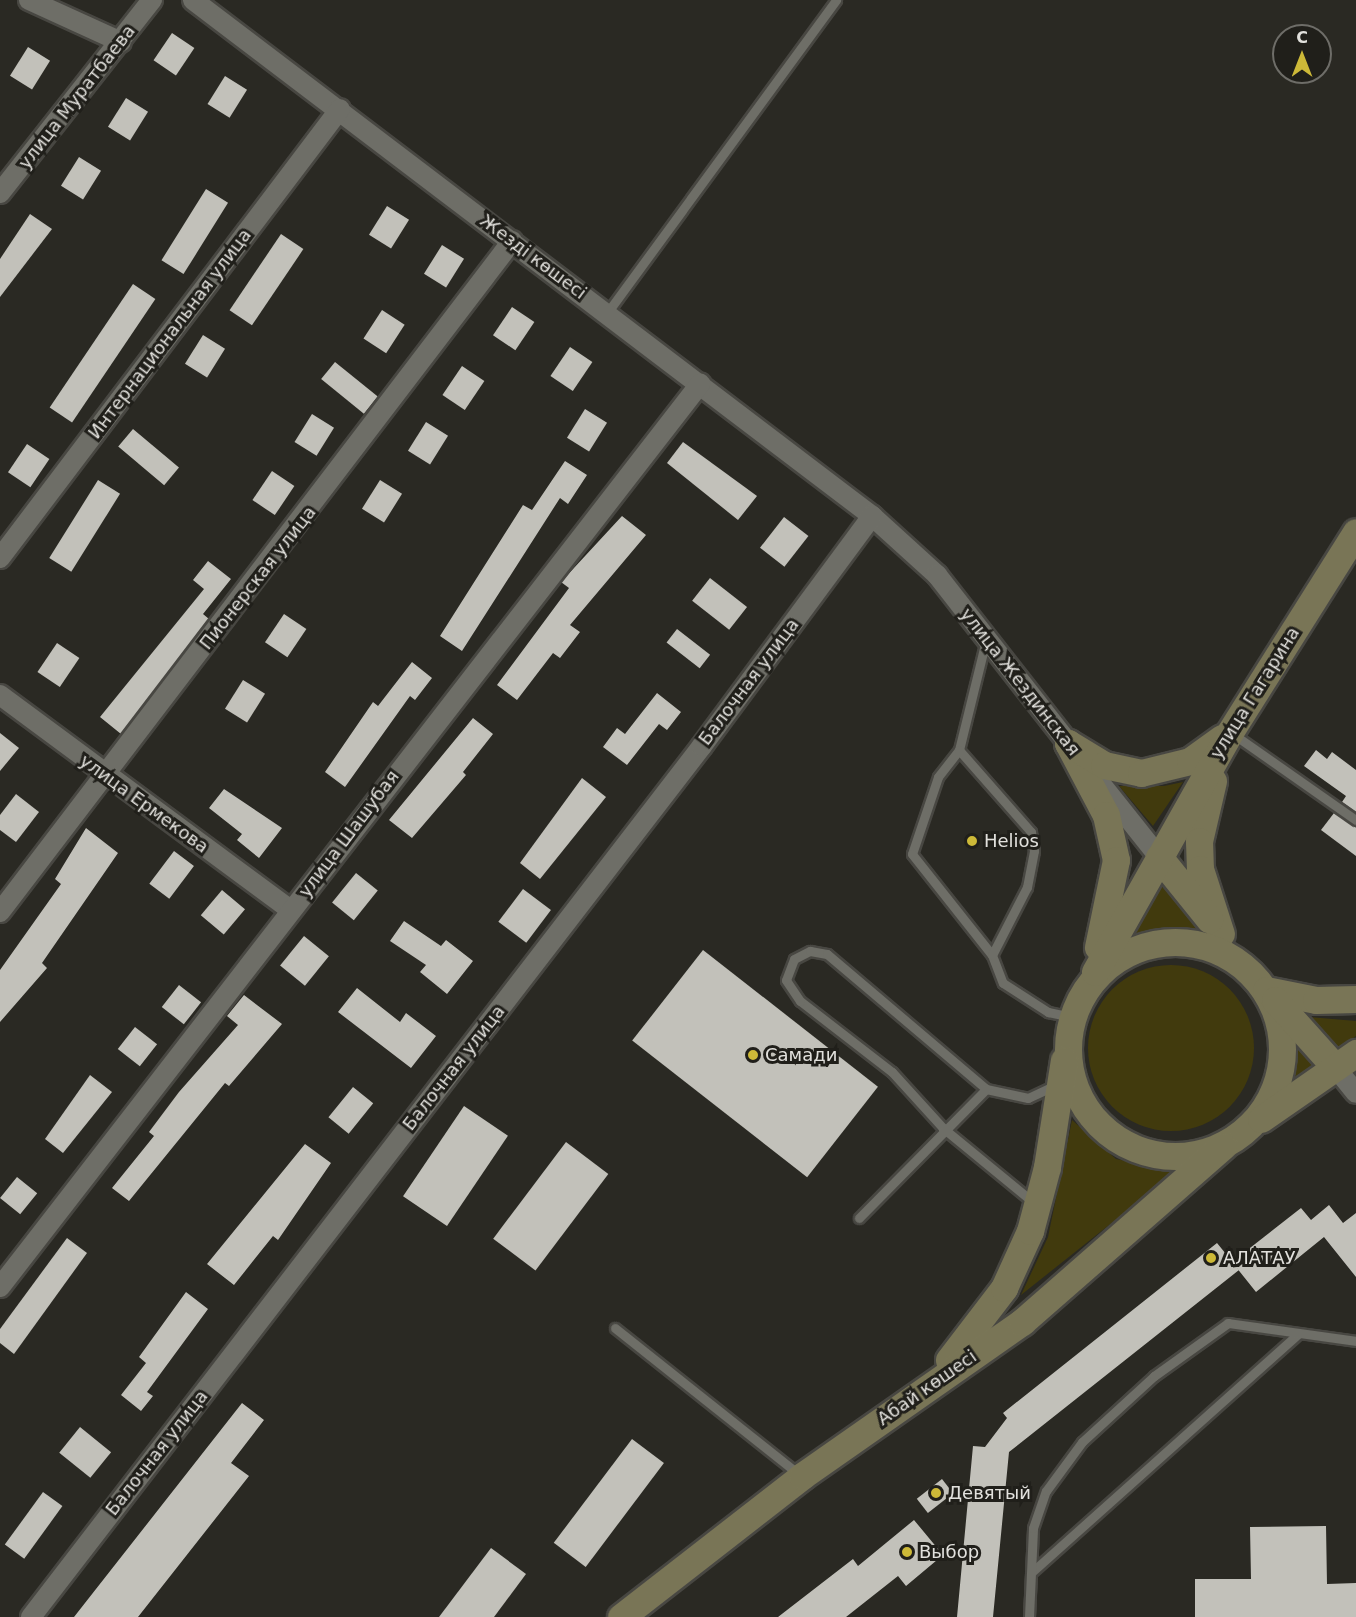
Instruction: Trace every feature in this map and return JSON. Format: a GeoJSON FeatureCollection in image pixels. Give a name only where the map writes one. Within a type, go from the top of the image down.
{"type":"FeatureCollection","features":[{"type":"Feature","properties":{"kind":"main road","name":"улица Гагарина"},"geometry":{"type":"LineString","coordinates":[[1085,989],[1230,732],[1356,532]]}},
{"type":"Feature","properties":{"kind":"main road"},"geometry":{"type":"LineString","coordinates":[[1068,743],[1104,765],[1141,773],[1190,762],[1230,732]]}},
{"type":"Feature","properties":{"kind":"main road"},"geometry":{"type":"LineString","coordinates":[[1221,934],[1200,869],[1199,841],[1230,732]]}},
{"type":"Feature","properties":{"kind":"main road"},"geometry":{"type":"LineString","coordinates":[[925,1388],[1004,1287],[1037,1205],[1069,1030],[1085,989],[1116,860],[1106,815],[1068,743]]}},
{"type":"Feature","properties":{"kind":"main road"},"geometry":{"type":"LineString","coordinates":[[1159,857],[1259,982],[1284,1046],[1269,1103],[1251,1127]]}},
{"type":"Feature","properties":{"kind":"main road"},"geometry":{"type":"LineString","coordinates":[[1069,1030],[1070,1074],[1082,1104],[1111,1135],[1160,1156],[1192,1156],[1223,1146],[1345,1060],[1227,954],[1197,943],[1165,942],[1134,949],[1107,965],[1085,989]]}},
{"type":"Feature","properties":{"kind":"main road"},"geometry":{"type":"LineString","coordinates":[[1259,982],[1316,1000],[1356,999]]}},
{"type":"Feature","properties":{"kind":"main road","name":"Абай көшесі"},"geometry":{"type":"LineString","coordinates":[[621,1617],[802,1476],[1022,1322],[1223,1146]]}},
{"type":"Feature","properties":{"kind":"street"},"geometry":{"type":"LineString","coordinates":[[29,0],[121,42]]}},
{"type":"Feature","properties":{"kind":"street","name":"улица Муратбаева"},"geometry":{"type":"LineString","coordinates":[[0,193],[152,0]]}},
{"type":"Feature","properties":{"kind":"street","name":"Жезді көшесі"},"geometry":{"type":"LineString","coordinates":[[194,0],[872,516]]}},
{"type":"Feature","properties":{"kind":"street","name":"Интернациональная улица"},"geometry":{"type":"LineString","coordinates":[[0,558],[340,109]]}},
{"type":"Feature","properties":{"kind":"street","name":"Пионерская улица"},"geometry":{"type":"LineString","coordinates":[[0,912],[512,241]]}},
{"type":"Feature","properties":{"kind":"street","name":"улица Шашубая"},"geometry":{"type":"LineString","coordinates":[[0,1287],[700,384]]}},
{"type":"Feature","properties":{"kind":"street","name":"улица Жездинская"},"geometry":{"type":"LineString","coordinates":[[872,516],[937,575],[1159,857]]}},
{"type":"Feature","properties":{"kind":"street","name":"Балочная улица"},"geometry":{"type":"LineString","coordinates":[[31,1617],[695,755],[872,516]]}},
{"type":"Feature","properties":{"kind":"street","name":"улица Ермекова"},"geometry":{"type":"LineString","coordinates":[[0,695],[105,776],[291,910]]}},
{"type":"Feature","properties":{"kind":"street"},"geometry":{"type":"LineString","coordinates":[[1345,1060],[1356,1093]]}},
{"type":"Feature","properties":{"kind":"lane"},"geometry":{"type":"LineString","coordinates":[[607,313],[836,0]]}},
{"type":"Feature","properties":{"kind":"lane"},"geometry":{"type":"LineString","coordinates":[[986,640],[959,750],[938,777],[912,854],[992,955],[1003,983],[1048,1012],[1069,1030]]}},
{"type":"Feature","properties":{"kind":"lane"},"geometry":{"type":"LineString","coordinates":[[1230,732],[1356,820]]}},
{"type":"Feature","properties":{"kind":"lane"},"geometry":{"type":"LineString","coordinates":[[959,750],[1031,832],[1034,851],[1027,887],[992,955]]}},
{"type":"Feature","properties":{"kind":"lane"},"geometry":{"type":"LineString","coordinates":[[1037,1205],[943,1128],[892,1072],[800,1000],[786,980],[794,959],[810,951],[826,954],[986,1089],[1028,1098],[1061,1083]]}},
{"type":"Feature","properties":{"kind":"lane"},"geometry":{"type":"LineString","coordinates":[[859,1218],[943,1128],[986,1089]]}},
{"type":"Feature","properties":{"kind":"lane"},"geometry":{"type":"LineString","coordinates":[[1029,1617],[1033,1571],[1033,1528],[1046,1491],[1082,1442],[1154,1376],[1228,1323],[1356,1341]]}},
{"type":"Feature","properties":{"kind":"lane"},"geometry":{"type":"LineString","coordinates":[[615,1328],[802,1476]]}},
{"type":"Feature","properties":{"kind":"lane"},"geometry":{"type":"LineString","coordinates":[[1033,1571],[1298,1334]]}},
{"type":"Feature","properties":{"kind":"shaded area"},"geometry":{"type":"Polygon","coordinates":[[[1183,782],[1153,826],[1119,786],[1164,786],[1183,782]]]}},
{"type":"Feature","properties":{"kind":"shaded area"},"geometry":{"type":"Polygon","coordinates":[[[1161,878],[1209,933],[1146,933],[1124,939],[1161,878]]]}},
{"type":"Feature","properties":{"kind":"shaded area"},"geometry":{"type":"Polygon","coordinates":[[[1171,965],[1187,966],[1203,971],[1230,989],[1248,1016],[1253,1032],[1253,1064],[1248,1080],[1230,1107],[1203,1125],[1187,1130],[1171,1131],[1155,1130],[1139,1125],[1112,1107],[1094,1080],[1089,1064],[1088,1048],[1089,1032],[1094,1016],[1112,989],[1139,971],[1155,966],[1171,965]]]}},
{"type":"Feature","properties":{"kind":"shaded area"},"geometry":{"type":"Polygon","coordinates":[[[1309,1017],[1356,1021],[1356,1036],[1337,1050],[1309,1017]]]}},
{"type":"Feature","properties":{"kind":"shaded area"},"geometry":{"type":"Polygon","coordinates":[[[1286,1034],[1316,1067],[1280,1093],[1287,1056],[1286,1034]]]}},
{"type":"Feature","properties":{"kind":"shaded area"},"geometry":{"type":"Polygon","coordinates":[[[1072,1120],[1116,1159],[1177,1171],[1021,1295],[1048,1237],[1072,1120]]]}},
{"type":"Feature","properties":{"kind":"building"},"geometry":{"type":"Polygon","coordinates":[[[172,33],[194,48],[176,75],[154,60],[172,33]]]}},
{"type":"Feature","properties":{"kind":"building"},"geometry":{"type":"Polygon","coordinates":[[[28,47],[50,61],[32,90],[10,76],[28,47]]]}},
{"type":"Feature","properties":{"kind":"building"},"geometry":{"type":"Polygon","coordinates":[[[225,76],[247,90],[230,118],[208,104],[225,76]]]}},
{"type":"Feature","properties":{"kind":"building"},"geometry":{"type":"Polygon","coordinates":[[[126,98],[148,112],[130,141],[108,127],[126,98]]]}},
{"type":"Feature","properties":{"kind":"building"},"geometry":{"type":"Polygon","coordinates":[[[79,157],[101,171],[83,200],[61,186],[79,157]]]}},
{"type":"Feature","properties":{"kind":"building"},"geometry":{"type":"Polygon","coordinates":[[[206,189],[228,203],[184,274],[161,260],[206,189]]]}},
{"type":"Feature","properties":{"kind":"building"},"geometry":{"type":"Polygon","coordinates":[[[387,206],[409,220],[391,249],[369,235],[387,206]]]}},
{"type":"Feature","properties":{"kind":"building"},"geometry":{"type":"Polygon","coordinates":[[[30,214],[52,229],[0,297],[0,259],[30,214]]]}},
{"type":"Feature","properties":{"kind":"building"},"geometry":{"type":"Polygon","coordinates":[[[281,234],[303,249],[252,325],[230,310],[281,234]]]}},
{"type":"Feature","properties":{"kind":"building"},"geometry":{"type":"Polygon","coordinates":[[[442,245],[464,259],[446,288],[424,274],[442,245]]]}},
{"type":"Feature","properties":{"kind":"building"},"geometry":{"type":"Polygon","coordinates":[[[133,284],[155,299],[72,423],[50,408],[133,284]]]}},
{"type":"Feature","properties":{"kind":"building"},"geometry":{"type":"Polygon","coordinates":[[[512,307],[534,322],[515,350],[493,335],[512,307]]]}},
{"type":"Feature","properties":{"kind":"building"},"geometry":{"type":"Polygon","coordinates":[[[382,310],[405,325],[386,353],[363,339],[382,310]]]}},
{"type":"Feature","properties":{"kind":"building"},"geometry":{"type":"Polygon","coordinates":[[[203,335],[225,349],[207,378],[185,364],[203,335]]]}},
{"type":"Feature","properties":{"kind":"building"},"geometry":{"type":"Polygon","coordinates":[[[570,347],[592,362],[573,391],[550,376],[570,347]]]}},
{"type":"Feature","properties":{"kind":"building"},"geometry":{"type":"Polygon","coordinates":[[[335,362],[378,397],[364,414],[321,379],[335,362]]]}},
{"type":"Feature","properties":{"kind":"building"},"geometry":{"type":"Polygon","coordinates":[[[462,366],[484,381],[465,410],[442,395],[462,366]]]}},
{"type":"Feature","properties":{"kind":"building"},"geometry":{"type":"Polygon","coordinates":[[[585,409],[607,423],[589,452],[567,438],[585,409]]]}},
{"type":"Feature","properties":{"kind":"building"},"geometry":{"type":"Polygon","coordinates":[[[312,414],[334,428],[317,456],[295,442],[312,414]]]}},
{"type":"Feature","properties":{"kind":"building"},"geometry":{"type":"Polygon","coordinates":[[[426,422],[448,436],[430,465],[408,451],[426,422]]]}},
{"type":"Feature","properties":{"kind":"building"},"geometry":{"type":"Polygon","coordinates":[[[133,429],[179,468],[164,485],[118,447],[133,429]]]}},
{"type":"Feature","properties":{"kind":"building"},"geometry":{"type":"Polygon","coordinates":[[[683,442],[757,496],[738,520],[667,463],[683,442]]]}},
{"type":"Feature","properties":{"kind":"building"},"geometry":{"type":"Polygon","coordinates":[[[27,444],[49,459],[30,487],[8,472],[27,444]]]}},
{"type":"Feature","properties":{"kind":"building"},"geometry":{"type":"Polygon","coordinates":[[[565,461],[587,475],[568,504],[560,498],[462,651],[440,636],[523,505],[532,510],[565,461]]]}},
{"type":"Feature","properties":{"kind":"building"},"geometry":{"type":"Polygon","coordinates":[[[272,471],[294,486],[275,515],[252,500],[272,471]]]}},
{"type":"Feature","properties":{"kind":"building"},"geometry":{"type":"Polygon","coordinates":[[[98,480],[120,494],[71,572],[49,558],[98,480]]]}},
{"type":"Feature","properties":{"kind":"building"},"geometry":{"type":"Polygon","coordinates":[[[380,480],[402,494],[384,523],[362,509],[380,480]]]}},
{"type":"Feature","properties":{"kind":"building"},"geometry":{"type":"Polygon","coordinates":[[[622,516],[646,535],[570,625],[580,632],[560,658],[553,653],[517,700],[497,685],[569,588],[561,582],[622,516]]]}},
{"type":"Feature","properties":{"kind":"building"},"geometry":{"type":"Polygon","coordinates":[[[784,517],[808,536],[784,567],[760,548],[784,517]]]}},
{"type":"Feature","properties":{"kind":"building"},"geometry":{"type":"Polygon","coordinates":[[[208,561],[231,579],[203,614],[209,619],[121,734],[100,717],[204,589],[193,580],[208,561]]]}},
{"type":"Feature","properties":{"kind":"building"},"geometry":{"type":"Polygon","coordinates":[[[710,578],[747,607],[729,630],[692,601],[710,578]]]}},
{"type":"Feature","properties":{"kind":"building"},"geometry":{"type":"Polygon","coordinates":[[[284,614],[306,629],[287,657],[265,642],[284,614]]]}},
{"type":"Feature","properties":{"kind":"building"},"geometry":{"type":"Polygon","coordinates":[[[677,629],[710,655],[700,668],[667,642],[677,629]]]}},
{"type":"Feature","properties":{"kind":"building"},"geometry":{"type":"Polygon","coordinates":[[[57,643],[79,658],[60,687],[37,672],[57,643]]]}},
{"type":"Feature","properties":{"kind":"building"},"geometry":{"type":"Polygon","coordinates":[[[412,662],[432,678],[415,700],[410,696],[345,787],[325,772],[373,702],[378,706],[412,662]]]}},
{"type":"Feature","properties":{"kind":"building"},"geometry":{"type":"Polygon","coordinates":[[[243,680],[265,694],[247,723],[225,709],[243,680]]]}},
{"type":"Feature","properties":{"kind":"building"},"geometry":{"type":"Polygon","coordinates":[[[657,693],[681,712],[667,730],[659,724],[627,765],[603,747],[617,728],[625,734],[657,693]]]}},
{"type":"Feature","properties":{"kind":"building"},"geometry":{"type":"Polygon","coordinates":[[[473,718],[493,734],[463,772],[466,775],[412,838],[389,820],[473,718]]]}},
{"type":"Feature","properties":{"kind":"building"},"geometry":{"type":"Polygon","coordinates":[[[0,733],[19,748],[0,771],[0,733]]]}},
{"type":"Feature","properties":{"kind":"building"},"geometry":{"type":"Polygon","coordinates":[[[1316,750],[1327,759],[1332,752],[1356,770],[1356,812],[1342,802],[1346,796],[1304,766],[1316,750]]]}},
{"type":"Feature","properties":{"kind":"building"},"geometry":{"type":"Polygon","coordinates":[[[582,778],[606,797],[540,879],[520,863],[582,778]]]}},
{"type":"Feature","properties":{"kind":"building"},"geometry":{"type":"Polygon","coordinates":[[[224,789],[282,828],[259,858],[237,840],[242,834],[209,808],[224,789]]]}},
{"type":"Feature","properties":{"kind":"building"},"geometry":{"type":"Polygon","coordinates":[[[16,794],[39,812],[16,842],[0,830],[0,815],[16,794]]]}},
{"type":"Feature","properties":{"kind":"building"},"geometry":{"type":"Polygon","coordinates":[[[1334,813],[1356,827],[1356,856],[1321,830],[1334,813]]]}},
{"type":"Feature","properties":{"kind":"building"},"geometry":{"type":"Polygon","coordinates":[[[86,828],[118,853],[42,963],[47,968],[0,1022],[0,970],[61,884],[55,879],[86,828]]]}},
{"type":"Feature","properties":{"kind":"building"},"geometry":{"type":"Polygon","coordinates":[[[174,851],[194,866],[169,899],[149,884],[174,851]]]}},
{"type":"Feature","properties":{"kind":"building"},"geometry":{"type":"Polygon","coordinates":[[[356,873],[378,891],[354,920],[332,903],[356,873]]]}},
{"type":"Feature","properties":{"kind":"building"},"geometry":{"type":"Polygon","coordinates":[[[523,889],[551,910],[526,943],[498,922],[523,889]]]}},
{"type":"Feature","properties":{"kind":"building"},"geometry":{"type":"Polygon","coordinates":[[[222,890],[245,909],[224,935],[201,915],[222,890]]]}},
{"type":"Feature","properties":{"kind":"building"},"geometry":{"type":"Polygon","coordinates":[[[404,921],[441,946],[446,940],[473,961],[447,994],[420,972],[426,965],[390,941],[404,921]]]}},
{"type":"Feature","properties":{"kind":"building"},"geometry":{"type":"Polygon","coordinates":[[[304,936],[329,956],[305,986],[280,966],[304,936]]]}},
{"type":"Feature","properties":{"kind":"building"},"geometry":{"type":"Polygon","coordinates":[[[703,950],[878,1087],[807,1177],[632,1041],[703,950]]]}},
{"type":"Feature","properties":{"kind":"building"},"geometry":{"type":"Polygon","coordinates":[[[179,985],[201,1002],[184,1024],[162,1007],[179,985]]]}},
{"type":"Feature","properties":{"kind":"building"},"geometry":{"type":"Polygon","coordinates":[[[357,988],[400,1022],[406,1013],[436,1036],[411,1068],[338,1012],[357,988]]]}},
{"type":"Feature","properties":{"kind":"building"},"geometry":{"type":"Polygon","coordinates":[[[244,995],[282,1024],[229,1086],[225,1083],[129,1201],[112,1188],[154,1136],[149,1132],[179,1092],[238,1025],[227,1016],[244,995]]]}},
{"type":"Feature","properties":{"kind":"building"},"geometry":{"type":"Polygon","coordinates":[[[135,1027],[157,1044],[140,1066],[118,1049],[135,1027]]]}},
{"type":"Feature","properties":{"kind":"building"},"geometry":{"type":"Polygon","coordinates":[[[90,1075],[112,1092],[63,1153],[45,1139],[90,1075]]]}},
{"type":"Feature","properties":{"kind":"building"},"geometry":{"type":"Polygon","coordinates":[[[353,1087],[373,1103],[349,1134],[328,1117],[353,1087]]]}},
{"type":"Feature","properties":{"kind":"building"},"geometry":{"type":"Polygon","coordinates":[[[464,1106],[508,1136],[447,1226],[403,1196],[464,1106]]]}},
{"type":"Feature","properties":{"kind":"building"},"geometry":{"type":"Polygon","coordinates":[[[566,1142],[608,1174],[536,1271],[493,1239],[566,1142]]]}},
{"type":"Feature","properties":{"kind":"building"},"geometry":{"type":"Polygon","coordinates":[[[305,1144],[331,1163],[278,1240],[273,1236],[234,1285],[207,1264],[305,1144]]]}},
{"type":"Feature","properties":{"kind":"building"},"geometry":{"type":"Polygon","coordinates":[[[17,1177],[37,1193],[20,1214],[0,1198],[17,1177]]]}},
{"type":"Feature","properties":{"kind":"building"},"geometry":{"type":"Polygon","coordinates":[[[1329,1205],[1343,1223],[1356,1213],[1356,1277],[1324,1237],[1256,1292],[1232,1262],[1301,1208],[1311,1220],[1329,1205]]]}},
{"type":"Feature","properties":{"kind":"building"},"geometry":{"type":"Polygon","coordinates":[[[67,1238],[87,1253],[14,1354],[0,1343],[0,1329],[67,1238]]]}},
{"type":"Feature","properties":{"kind":"building"},"geometry":{"type":"Polygon","coordinates":[[[1217,1243],[1239,1270],[1009,1452],[993,1617],[957,1617],[973,1446],[985,1447],[1007,1418],[1003,1413],[1217,1243]]]}},
{"type":"Feature","properties":{"kind":"building"},"geometry":{"type":"Polygon","coordinates":[[[186,1292],[208,1309],[147,1392],[153,1396],[141,1411],[121,1395],[146,1363],[139,1357],[186,1292]]]}},
{"type":"Feature","properties":{"kind":"building"},"geometry":{"type":"Polygon","coordinates":[[[242,1403],[264,1420],[231,1463],[249,1476],[138,1617],[74,1617],[242,1403]]]}},
{"type":"Feature","properties":{"kind":"building"},"geometry":{"type":"Polygon","coordinates":[[[80,1427],[111,1452],[90,1478],[59,1453],[80,1427]]]}},
{"type":"Feature","properties":{"kind":"building"},"geometry":{"type":"Polygon","coordinates":[[[632,1439],[664,1463],[586,1567],[554,1543],[632,1439]]]}},
{"type":"Feature","properties":{"kind":"building"},"geometry":{"type":"Polygon","coordinates":[[[942,1479],[953,1493],[928,1513],[917,1499],[942,1479]]]}},
{"type":"Feature","properties":{"kind":"building"},"geometry":{"type":"Polygon","coordinates":[[[43,1492],[62,1506],[24,1559],[5,1545],[43,1492]]]}},
{"type":"Feature","properties":{"kind":"building"},"geometry":{"type":"Polygon","coordinates":[[[914,1520],[943,1555],[906,1586],[898,1576],[846,1617],[778,1617],[853,1559],[858,1566],[914,1520]]]}},
{"type":"Feature","properties":{"kind":"building"},"geometry":{"type":"Polygon","coordinates":[[[1326,1526],[1327,1584],[1356,1583],[1356,1617],[1195,1617],[1195,1579],[1251,1579],[1250,1527],[1326,1526]]]}},
{"type":"Feature","properties":{"kind":"building"},"geometry":{"type":"Polygon","coordinates":[[[491,1548],[526,1574],[494,1617],[439,1617],[491,1548]]]}},
{"type":"Feature","properties":{"kind":"place","name":"Helios"},"geometry":{"type":"Point","coordinates":[972,841]}},
{"type":"Feature","properties":{"kind":"place","name":"Самади"},"geometry":{"type":"Point","coordinates":[753,1055]}},
{"type":"Feature","properties":{"kind":"place","name":"АЛАТАУ"},"geometry":{"type":"Point","coordinates":[1211,1258]}},
{"type":"Feature","properties":{"kind":"place","name":"Девятый"},"geometry":{"type":"Point","coordinates":[936,1493]}},
{"type":"Feature","properties":{"kind":"place","name":"Выбор"},"geometry":{"type":"Point","coordinates":[907,1552]}}]}
